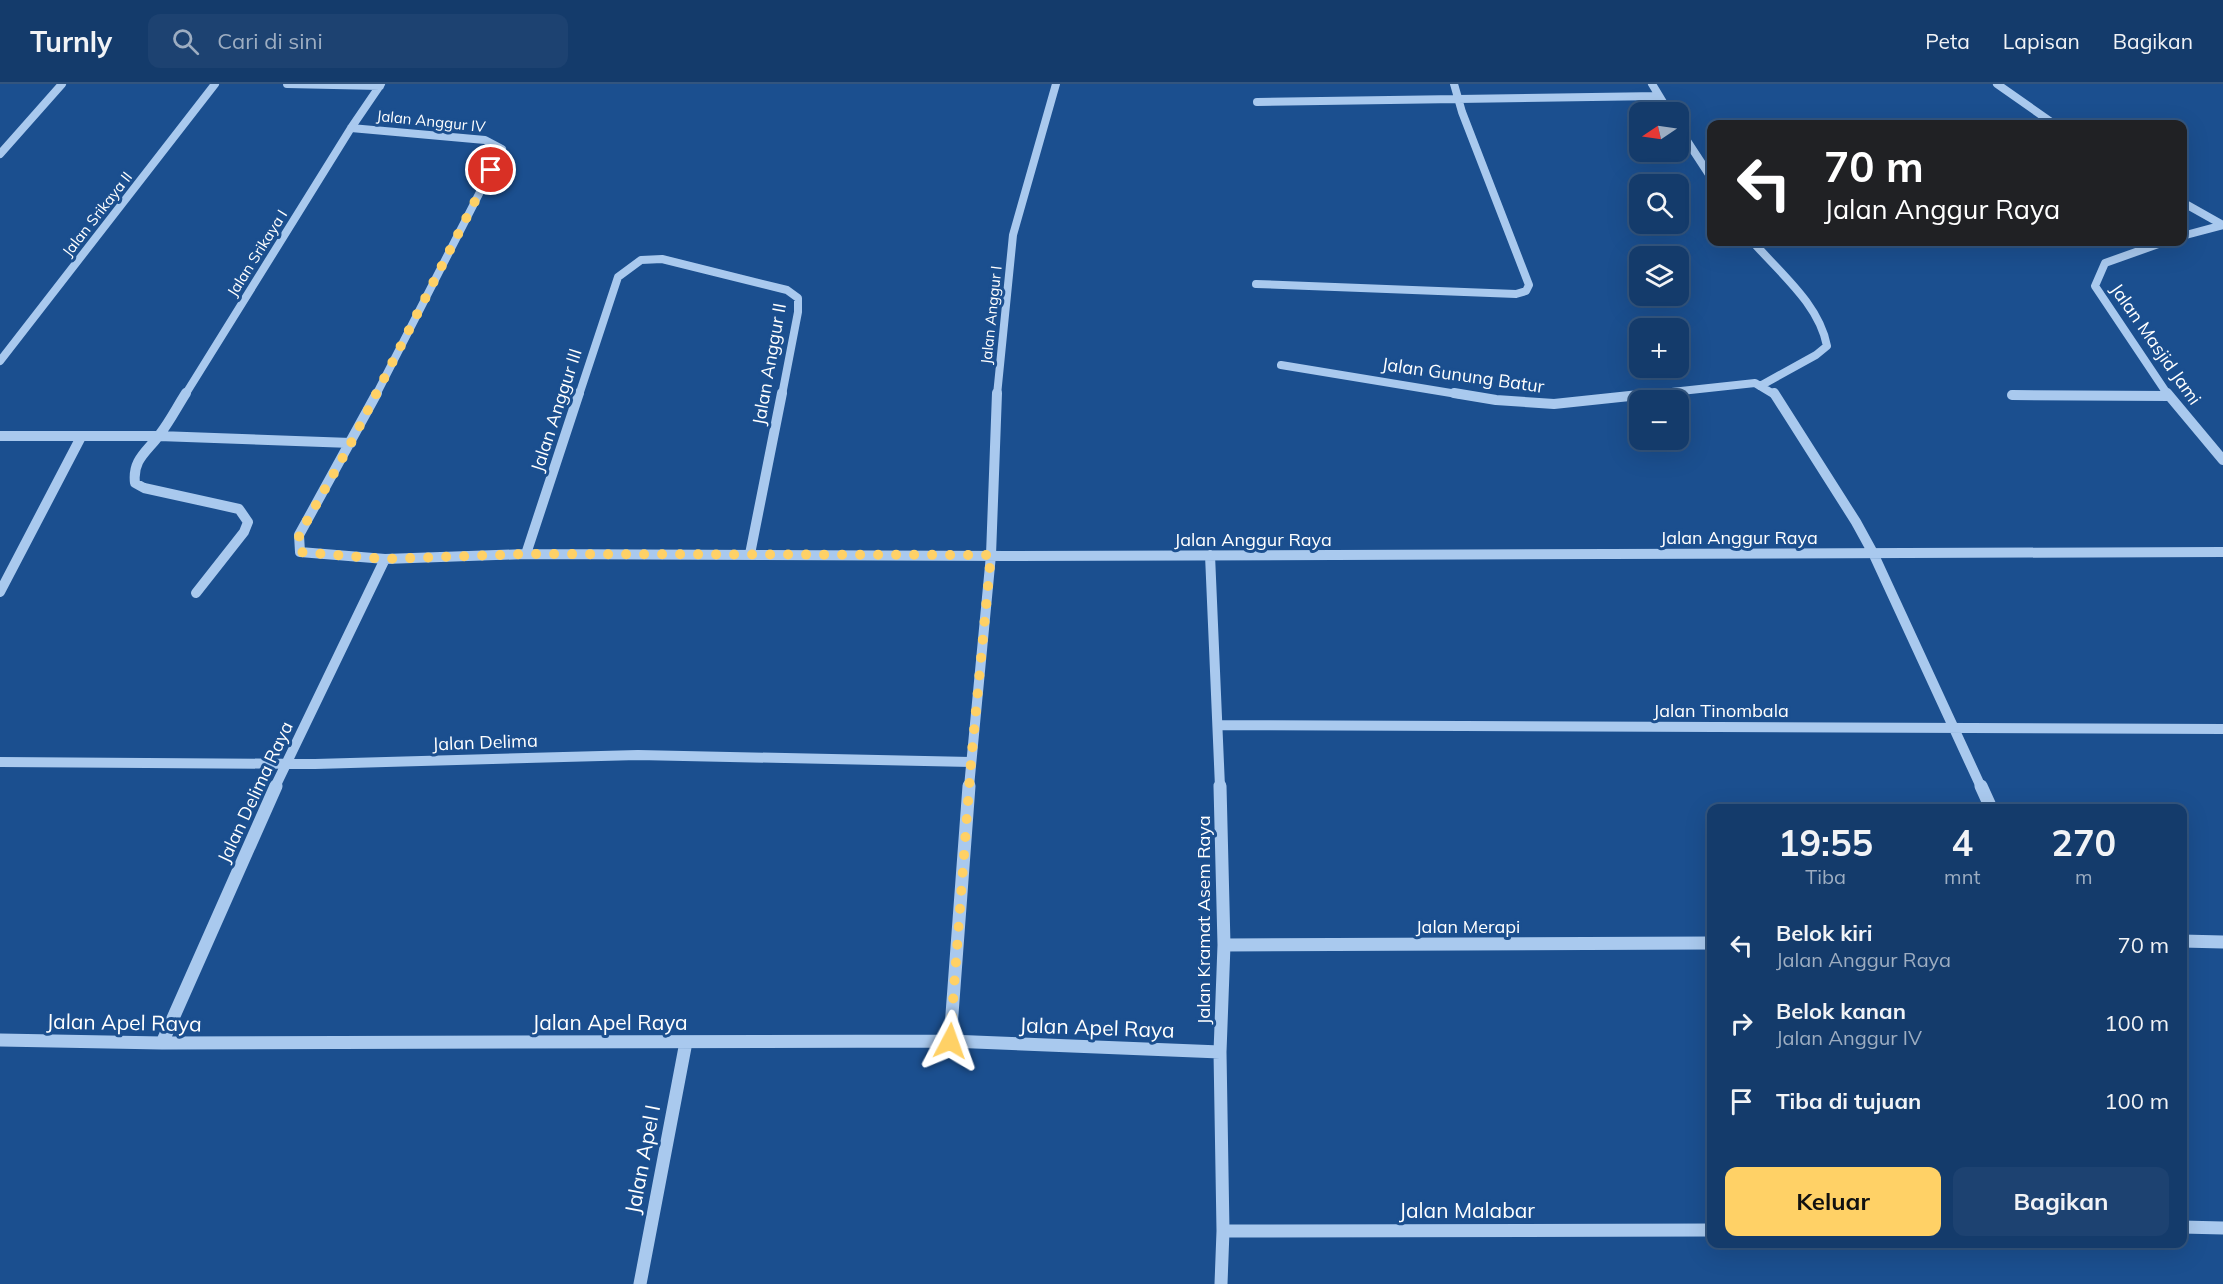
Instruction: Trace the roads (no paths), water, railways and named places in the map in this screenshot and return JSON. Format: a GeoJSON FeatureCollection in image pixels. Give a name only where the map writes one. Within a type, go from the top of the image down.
{"type":"FeatureCollection","features":[{"type":"Feature","properties":{"kind":"street"},"geometry":{"type":"LineString","coordinates":[[0,154],[62,84]]}},
{"type":"Feature","properties":{"kind":"street","name":"Jalan Srikaya II"},"geometry":{"type":"LineString","coordinates":[[0,361],[215,84]]}},
{"type":"Feature","properties":{"kind":"street"},"geometry":{"type":"LineString","coordinates":[[287,84],[381,85]]}},
{"type":"Feature","properties":{"kind":"street","name":"Jalan Anggur I"},"geometry":{"type":"LineString","coordinates":[[950,1041],[971,762],[991,555],[998,371],[1013,236],[1056,84]]}},
{"type":"Feature","properties":{"kind":"street"},"geometry":{"type":"LineString","coordinates":[[1256,284],[1516,294],[1526,291],[1529,285],[1454,84]]}},
{"type":"Feature","properties":{"kind":"street"},"geometry":{"type":"LineString","coordinates":[[1652,84],[1663,102]]}},
{"type":"Feature","properties":{"kind":"street"},"geometry":{"type":"LineString","coordinates":[[1997,84],[2048,120]]}},
{"type":"Feature","properties":{"kind":"street","name":"Jalan Srikaya I"},"geometry":{"type":"LineString","coordinates":[[196,593],[244,532],[248,522],[239,509],[144,488],[135,483],[133,476],[140,454],[159,436],[351,128],[381,85]]}},
{"type":"Feature","properties":{"kind":"street"},"geometry":{"type":"LineString","coordinates":[[1257,102],[1458,97],[1659,96]]}},
{"type":"Feature","properties":{"kind":"street","name":"Jalan Anggur IV"},"geometry":{"type":"LineString","coordinates":[[299,535],[351,443],[502,150],[485,140],[351,128]]}},
{"type":"Feature","properties":{"kind":"street"},"geometry":{"type":"LineString","coordinates":[[1689,144],[1707,170]]}},
{"type":"Feature","properties":{"kind":"street"},"geometry":{"type":"LineString","coordinates":[[2187,205],[2223,225]]}},
{"type":"Feature","properties":{"kind":"street"},"geometry":{"type":"LineString","coordinates":[[2187,235],[2223,225]]}},
{"type":"Feature","properties":{"kind":"street"},"geometry":{"type":"LineString","coordinates":[[1757,246],[1792,283],[1827,335],[1827,346],[1816,356],[1760,386]]}},
{"type":"Feature","properties":{"kind":"street","name":"Jalan Masjid Jami"},"geometry":{"type":"LineString","coordinates":[[2153,246],[2105,264],[2095,286],[2169,396],[2223,460]]}},
{"type":"Feature","properties":{"kind":"street","name":"Jalan Anggur II"},"geometry":{"type":"LineString","coordinates":[[618,277],[641,260],[662,260],[787,290],[798,298],[798,312],[750,554]]}},
{"type":"Feature","properties":{"kind":"street","name":"Jalan Anggur III"},"geometry":{"type":"LineString","coordinates":[[526,554],[618,277]]}},
{"type":"Feature","properties":{"kind":"street","name":"Jalan Gunung Batur"},"geometry":{"type":"LineString","coordinates":[[1281,365],[1496,400],[1554,404],[1755,383],[1760,386]]}},
{"type":"Feature","properties":{"kind":"street"},"geometry":{"type":"LineString","coordinates":[[1760,386],[1773,393],[1856,522],[1873,553],[1989,804]]}},
{"type":"Feature","properties":{"kind":"street"},"geometry":{"type":"LineString","coordinates":[[2012,395],[2169,396]]}},
{"type":"Feature","properties":{"kind":"street"},"geometry":{"type":"LineString","coordinates":[[0,436],[159,436],[351,443]]}},
{"type":"Feature","properties":{"kind":"street"},"geometry":{"type":"LineString","coordinates":[[0,592],[81,436]]}},
{"type":"Feature","properties":{"kind":"street","name":"Jalan Anggur Raya"},"geometry":{"type":"LineString","coordinates":[[299,535],[300,552],[385,559],[526,554],[1210,555],[2223,552]]}},
{"type":"Feature","properties":{"kind":"street","name":"Jalan Kramat Asem Raya"},"geometry":{"type":"LineString","coordinates":[[1210,555],[1219,725],[1224,945],[1220,1052],[1223,1231],[1221,1284]]}},
{"type":"Feature","properties":{"kind":"street","name":"Jalan Delima Raya"},"geometry":{"type":"LineString","coordinates":[[162,1043],[288,764],[385,559]]}},
{"type":"Feature","properties":{"kind":"street","name":"Jalan Tinombala"},"geometry":{"type":"LineString","coordinates":[[1219,725],[2223,729]]}},
{"type":"Feature","properties":{"kind":"street","name":"Jalan Delima"},"geometry":{"type":"LineString","coordinates":[[0,762],[288,764],[638,755],[971,762]]}},
{"type":"Feature","properties":{"kind":"street"},"geometry":{"type":"LineString","coordinates":[[2187,941],[2223,942]]}},
{"type":"Feature","properties":{"kind":"street","name":"Jalan Merapi"},"geometry":{"type":"LineString","coordinates":[[1224,945],[1707,943]]}},
{"type":"Feature","properties":{"kind":"street","name":"Jalan Apel Raya"},"geometry":{"type":"LineString","coordinates":[[0,1040],[162,1043],[950,1041],[1220,1052]]}},
{"type":"Feature","properties":{"kind":"street","name":"Jalan Apel I"},"geometry":{"type":"LineString","coordinates":[[640,1284],[686,1042]]}},
{"type":"Feature","properties":{"kind":"street"},"geometry":{"type":"LineString","coordinates":[[2187,1227],[2223,1228]]}},
{"type":"Feature","properties":{"kind":"street","name":"Jalan Malabar"},"geometry":{"type":"LineString","coordinates":[[1223,1231],[1707,1230]]}}]}
